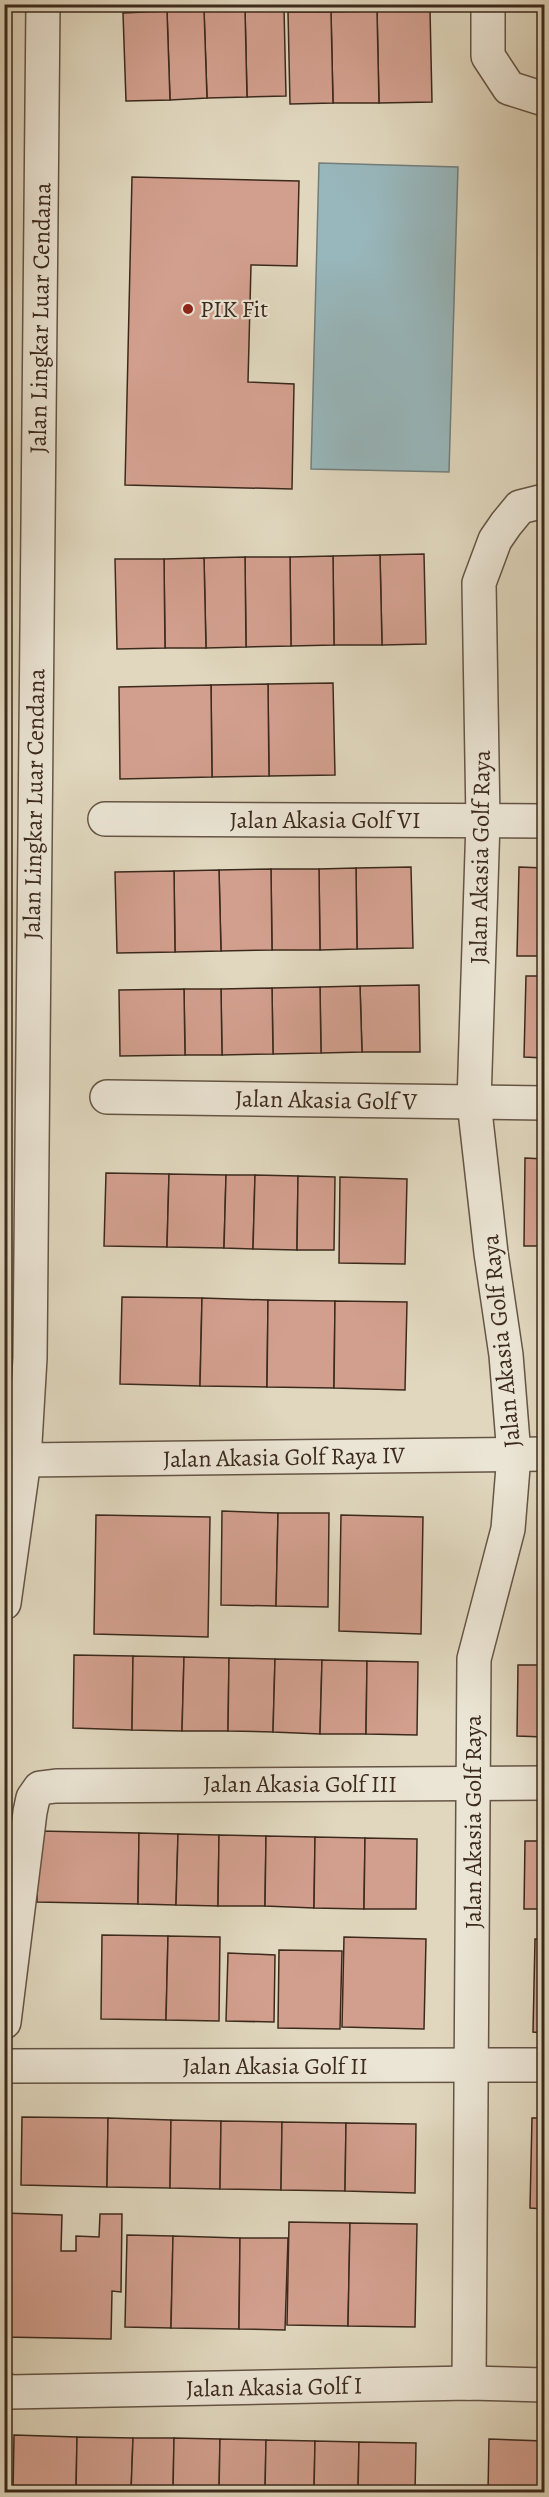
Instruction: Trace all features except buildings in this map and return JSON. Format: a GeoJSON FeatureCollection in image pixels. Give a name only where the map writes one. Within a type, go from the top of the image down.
{"type":"FeatureCollection","features":[{"type":"Feature","properties":{"kind":"street","name":"Jalan Lingkar Luar Cendana"},"geometry":{"type":"LineString","coordinates":[[4,1603],[24,1460],[30,1358],[43,4]]}},
{"type":"Feature","properties":{"kind":"street"},"geometry":{"type":"LineString","coordinates":[[488,4],[488,56],[509,88],[544,99]]}},
{"type":"Feature","properties":{"kind":"street","name":"Jalan Akasia Golf Raya"},"geometry":{"type":"LineString","coordinates":[[470,2384],[474,1659],[529,1455],[506,1355],[490,1254],[474,1102],[483,821],[479,583],[495,540],[506,524],[520,507],[544,501]]}},
{"type":"Feature","properties":{"kind":"street","name":"Jalan Akasia Golf VI"},"geometry":{"type":"LineString","coordinates":[[105,819],[544,822]]}},
{"type":"Feature","properties":{"kind":"street","name":"Jalan Akasia Golf V"},"geometry":{"type":"LineString","coordinates":[[107,1097],[544,1103]]}},
{"type":"Feature","properties":{"kind":"street","name":"Jalan Akasia Golf Raya IV"},"geometry":{"type":"LineString","coordinates":[[24,1460],[529,1455]]}},
{"type":"Feature","properties":{"kind":"street","name":"Jalan Akasia Golf III"},"geometry":{"type":"LineString","coordinates":[[4,2022],[33,1798],[40,1788],[56,1786],[544,1783]]}},
{"type":"Feature","properties":{"kind":"street","name":"Jalan Akasia Golf II"},"geometry":{"type":"LineString","coordinates":[[4,2066],[544,2065]]}},
{"type":"Feature","properties":{"kind":"street","name":"Jalan Akasia Golf I"},"geometry":{"type":"LineString","coordinates":[[4,2389],[9,2392],[470,2384],[544,2385]]}},
{"type":"Feature","properties":{"kind":"water"},"geometry":{"type":"Polygon","coordinates":[[[319,163],[458,167],[449,472],[311,469],[319,163]]]}},
{"type":"Feature","properties":{"kind":"place","name":"PIK Fit"},"geometry":{"type":"Point","coordinates":[188,309]}}]}
